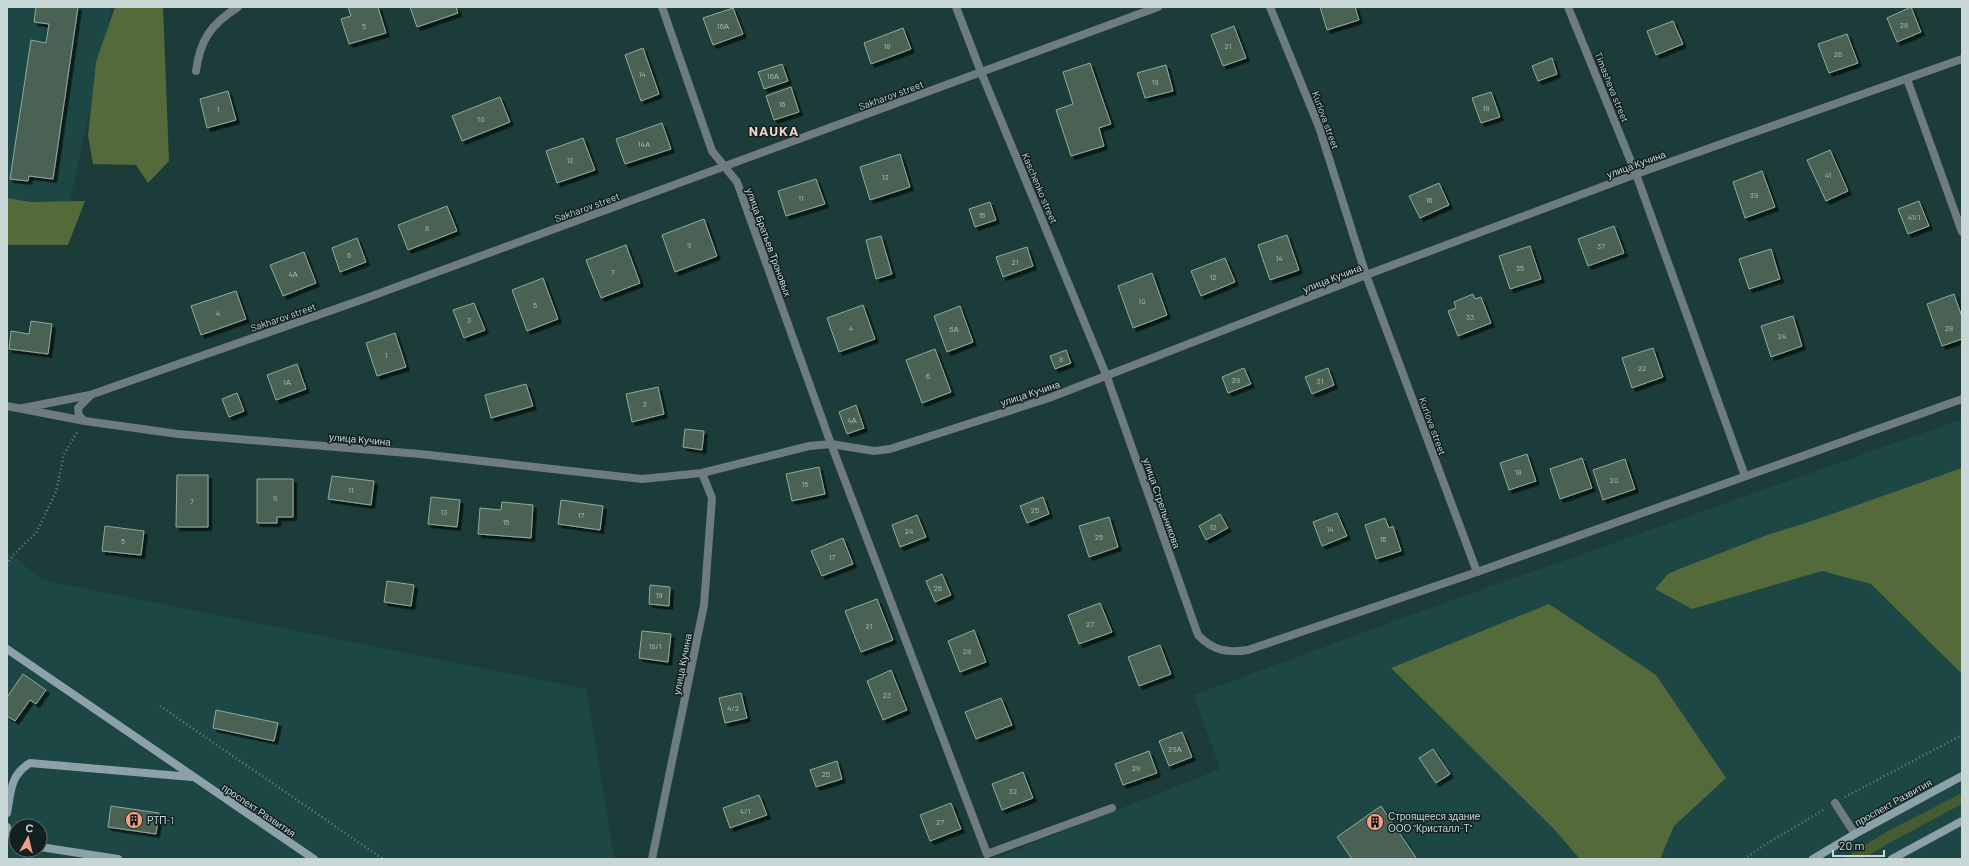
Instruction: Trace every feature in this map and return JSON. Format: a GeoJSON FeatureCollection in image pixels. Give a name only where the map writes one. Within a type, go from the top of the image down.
{"type":"FeatureCollection","features":[{"type":"Feature","properties":{"kind":"street"},"geometry":{"type":"LineString","coordinates":[[196,71],[204,39],[216,21],[238,7]]}},
{"type":"Feature","properties":{"kind":"street","name":"улица Братьев Троновых"},"geometry":{"type":"LineString","coordinates":[[662,7],[712,151],[737,182],[831,444],[987,854],[1112,808]]}},
{"type":"Feature","properties":{"kind":"street","name":"Kaschenko street"},"geometry":{"type":"LineString","coordinates":[[956,7],[981,72],[1107,376]]}},
{"type":"Feature","properties":{"kind":"street","name":"Sakharov street"},"geometry":{"type":"LineString","coordinates":[[18,409],[90,395],[362,300],[1158,7]]}},
{"type":"Feature","properties":{"kind":"street","name":"Kurlova street"},"geometry":{"type":"LineString","coordinates":[[1270,7],[1320,127],[1366,276],[1477,572]]}},
{"type":"Feature","properties":{"kind":"street","name":"Timasheva street"},"geometry":{"type":"LineString","coordinates":[[1568,7],[1636,174],[1745,476]]}},
{"type":"Feature","properties":{"kind":"street","name":"улица Кучина"},"geometry":{"type":"LineString","coordinates":[[7,406],[85,421],[178,434],[420,454],[642,479],[702,472],[809,446],[831,444],[858,450],[874,451],[890,449],[1049,398],[1636,174],[1962,59]]}},
{"type":"Feature","properties":{"kind":"street"},"geometry":{"type":"LineString","coordinates":[[1906,79],[1962,232]]}},
{"type":"Feature","properties":{"kind":"street","name":"улица Стрельникова"},"geometry":{"type":"LineString","coordinates":[[1107,376],[1198,635],[1206,643],[1224,651],[1248,650],[1477,572]]}},
{"type":"Feature","properties":{"kind":"street"},"geometry":{"type":"LineString","coordinates":[[85,421],[79,416],[78,408],[90,395]]}},
{"type":"Feature","properties":{"kind":"street"},"geometry":{"type":"LineString","coordinates":[[1477,572],[1962,399]]}},
{"type":"Feature","properties":{"kind":"street","name":"улица Кучина"},"geometry":{"type":"LineString","coordinates":[[652,859],[704,605],[712,498],[702,472]]}},
{"type":"Feature","properties":{"kind":"street","name":"проспект Развития"},"geometry":{"type":"LineString","coordinates":[[7,649],[314,859]]}},
{"type":"Feature","properties":{"kind":"street"},"geometry":{"type":"LineString","coordinates":[[7,813],[14,781],[20,769],[30,763],[192,777]]}},
{"type":"Feature","properties":{"kind":"street","name":"проспект Развития"},"geometry":{"type":"LineString","coordinates":[[1813,859],[1855,834],[1962,776]]}},
{"type":"Feature","properties":{"kind":"street"},"geometry":{"type":"LineString","coordinates":[[1835,803],[1855,834]]}},
{"type":"Feature","properties":{"kind":"street"},"geometry":{"type":"LineString","coordinates":[[1892,859],[1962,821]]}},
{"type":"Feature","properties":{"kind":"street"},"geometry":{"type":"LineString","coordinates":[[48,848],[118,859]]}},
{"type":"Feature","properties":{"kind":"path"},"geometry":{"type":"LineString","coordinates":[[7,565],[36,533],[56,492],[64,454],[85,421]]}},
{"type":"Feature","properties":{"kind":"path"},"geometry":{"type":"LineString","coordinates":[[160,706],[383,859]]}},
{"type":"Feature","properties":{"kind":"path"},"geometry":{"type":"LineString","coordinates":[[1744,859],[1766,844],[1835,803],[1962,735]]}},
{"type":"Feature","properties":{"kind":"shaded area"},"geometry":{"type":"Polygon","coordinates":[[[7,7],[112,7],[69,205],[7,199],[7,7]]]}},
{"type":"Feature","properties":{"kind":"shaded area"},"geometry":{"type":"Polygon","coordinates":[[[1962,419],[1962,859],[993,859],[1220,769],[1194,695],[1394,621],[1962,419]]]}},
{"type":"Feature","properties":{"kind":"shaded area"},"geometry":{"type":"Polygon","coordinates":[[[7,551],[42,580],[586,689],[614,859],[7,859],[7,551]]]}},
{"type":"Feature","properties":{"kind":"green space"},"geometry":{"type":"Polygon","coordinates":[[[115,7],[163,7],[169,161],[148,183],[136,165],[93,164],[88,135],[96,62],[115,7]]]}},
{"type":"Feature","properties":{"kind":"green space"},"geometry":{"type":"Polygon","coordinates":[[[7,198],[31,202],[85,201],[68,245],[7,245],[7,198]]]}},
{"type":"Feature","properties":{"kind":"green space"},"geometry":{"type":"Polygon","coordinates":[[[1962,468],[1962,674],[1871,584],[1822,571],[1692,609],[1655,589],[1668,574],[1679,569],[1770,534],[1812,521],[1962,468]]]}},
{"type":"Feature","properties":{"kind":"green space"},"geometry":{"type":"Polygon","coordinates":[[[1549,604],[1656,675],[1726,778],[1674,826],[1660,859],[1580,859],[1554,829],[1391,668],[1549,604]]]}},
{"type":"Feature","properties":{"kind":"green space"},"geometry":{"type":"Polygon","coordinates":[[[1962,793],[1962,804],[1891,842],[1863,859],[1843,859],[1886,832],[1962,793]]]}},
{"type":"Feature","properties":{"kind":"building"},"geometry":{"type":"Polygon","coordinates":[[[36,7],[78,7],[53,179],[29,176],[28,181],[10,179],[31,40],[46,43],[49,24],[34,22],[36,7]]]}},
{"type":"Feature","properties":{"kind":"building"},"geometry":{"type":"Polygon","coordinates":[[[348,7],[378,7],[386,33],[349,44],[341,19],[351,16],[348,7]]]}},
{"type":"Feature","properties":{"kind":"building"},"geometry":{"type":"Polygon","coordinates":[[[410,7],[456,7],[458,13],[417,27],[410,7]]]}},
{"type":"Feature","properties":{"kind":"building"},"geometry":{"type":"Polygon","coordinates":[[[1320,7],[1355,7],[1359,20],[1327,30],[1320,7]]]}},
{"type":"Feature","properties":{"kind":"building"},"geometry":{"type":"Polygon","coordinates":[[[1911,7],[1921,32],[1897,42],[1887,18],[1911,7]]]}},
{"type":"Feature","properties":{"kind":"building"},"geometry":{"type":"Polygon","coordinates":[[[733,8],[743,34],[713,45],[703,18],[733,8]]]}},
{"type":"Feature","properties":{"kind":"building"},"geometry":{"type":"Polygon","coordinates":[[[1673,21],[1683,44],[1656,55],[1647,31],[1673,21]]]}},
{"type":"Feature","properties":{"kind":"building"},"geometry":{"type":"Polygon","coordinates":[[[1234,26],[1246,58],[1223,66],[1211,35],[1234,26]]]}},
{"type":"Feature","properties":{"kind":"building"},"geometry":{"type":"Polygon","coordinates":[[[903,28],[911,49],[871,64],[864,43],[903,28]]]}},
{"type":"Feature","properties":{"kind":"building"},"geometry":{"type":"Polygon","coordinates":[[[1847,34],[1858,63],[1829,73],[1818,44],[1847,34]]]}},
{"type":"Feature","properties":{"kind":"building"},"geometry":{"type":"Polygon","coordinates":[[[643,48],[659,94],[641,101],[625,55],[643,48]]]}},
{"type":"Feature","properties":{"kind":"building"},"geometry":{"type":"Polygon","coordinates":[[[1552,58],[1557,74],[1538,81],[1532,66],[1552,58]]]}},
{"type":"Feature","properties":{"kind":"building"},"geometry":{"type":"Polygon","coordinates":[[[1090,63],[1111,124],[1099,128],[1104,146],[1071,156],[1056,110],[1073,104],[1063,72],[1090,63]]]}},
{"type":"Feature","properties":{"kind":"building"},"geometry":{"type":"Polygon","coordinates":[[[782,64],[788,81],[764,89],[758,72],[782,64]]]}},
{"type":"Feature","properties":{"kind":"building"},"geometry":{"type":"Polygon","coordinates":[[[1166,65],[1173,91],[1145,98],[1137,73],[1166,65]]]}},
{"type":"Feature","properties":{"kind":"building"},"geometry":{"type":"Polygon","coordinates":[[[791,87],[799,112],[774,120],[766,96],[791,87]]]}},
{"type":"Feature","properties":{"kind":"building"},"geometry":{"type":"Polygon","coordinates":[[[228,91],[236,120],[207,128],[200,99],[228,91]]]}},
{"type":"Feature","properties":{"kind":"building"},"geometry":{"type":"Polygon","coordinates":[[[1491,92],[1500,117],[1481,123],[1472,98],[1491,92]]]}},
{"type":"Feature","properties":{"kind":"building"},"geometry":{"type":"Polygon","coordinates":[[[500,97],[510,122],[462,141],[452,116],[500,97]]]}},
{"type":"Feature","properties":{"kind":"building"},"geometry":{"type":"Polygon","coordinates":[[[662,123],[671,149],[625,164],[616,139],[662,123]]]}},
{"type":"Feature","properties":{"kind":"building"},"geometry":{"type":"Polygon","coordinates":[[[583,138],[595,170],[557,183],[546,151],[583,138]]]}},
{"type":"Feature","properties":{"kind":"building"},"geometry":{"type":"Polygon","coordinates":[[[1830,150],[1848,191],[1826,201],[1807,160],[1830,150]]]}},
{"type":"Feature","properties":{"kind":"building"},"geometry":{"type":"Polygon","coordinates":[[[900,154],[910,187],[870,200],[860,167],[900,154]]]}},
{"type":"Feature","properties":{"kind":"building"},"geometry":{"type":"Polygon","coordinates":[[[1762,171],[1775,207],[1745,218],[1733,182],[1762,171]]]}},
{"type":"Feature","properties":{"kind":"building"},"geometry":{"type":"Polygon","coordinates":[[[816,179],[825,204],[786,216],[778,191],[816,179]]]}},
{"type":"Feature","properties":{"kind":"building"},"geometry":{"type":"Polygon","coordinates":[[[1439,183],[1449,205],[1420,218],[1409,196],[1439,183]]]}},
{"type":"Feature","properties":{"kind":"building"},"geometry":{"type":"Polygon","coordinates":[[[1919,201],[1929,226],[1908,234],[1898,209],[1919,201]]]}},
{"type":"Feature","properties":{"kind":"building"},"geometry":{"type":"Polygon","coordinates":[[[990,202],[996,220],[975,227],[969,209],[990,202]]]}},
{"type":"Feature","properties":{"kind":"building"},"geometry":{"type":"Polygon","coordinates":[[[447,206],[457,231],[408,250],[398,225],[447,206]]]}},
{"type":"Feature","properties":{"kind":"building"},"geometry":{"type":"Polygon","coordinates":[[[704,219],[717,256],[675,272],[662,235],[704,219]]]}},
{"type":"Feature","properties":{"kind":"building"},"geometry":{"type":"Polygon","coordinates":[[[1614,226],[1624,253],[1588,266],[1578,239],[1614,226]]]}},
{"type":"Feature","properties":{"kind":"building"},"geometry":{"type":"Polygon","coordinates":[[[1287,235],[1299,270],[1270,280],[1258,245],[1287,235]]]}},
{"type":"Feature","properties":{"kind":"building"},"geometry":{"type":"Polygon","coordinates":[[[881,236],[892,274],[876,279],[866,240],[881,236]]]}},
{"type":"Feature","properties":{"kind":"building"},"geometry":{"type":"Polygon","coordinates":[[[357,238],[366,262],[340,272],[332,248],[357,238]]]}},
{"type":"Feature","properties":{"kind":"building"},"geometry":{"type":"Polygon","coordinates":[[[626,245],[640,283],[601,298],[586,260],[626,245]]]}},
{"type":"Feature","properties":{"kind":"building"},"geometry":{"type":"Polygon","coordinates":[[[1530,246],[1541,279],[1510,289],[1499,256],[1530,246]]]}},
{"type":"Feature","properties":{"kind":"building"},"geometry":{"type":"Polygon","coordinates":[[[1027,247],[1033,266],[1003,277],[996,257],[1027,247]]]}},
{"type":"Feature","properties":{"kind":"building"},"geometry":{"type":"Polygon","coordinates":[[[1771,249],[1780,279],[1749,289],[1739,259],[1771,249]]]}},
{"type":"Feature","properties":{"kind":"building"},"geometry":{"type":"Polygon","coordinates":[[[304,252],[316,283],[283,296],[270,265],[304,252]]]}},
{"type":"Feature","properties":{"kind":"building"},"geometry":{"type":"Polygon","coordinates":[[[1225,258],[1235,282],[1201,296],[1191,271],[1225,258]]]}},
{"type":"Feature","properties":{"kind":"building"},"geometry":{"type":"Polygon","coordinates":[[[1152,273],[1167,315],[1133,328],[1118,286],[1152,273]]]}},
{"type":"Feature","properties":{"kind":"building"},"geometry":{"type":"Polygon","coordinates":[[[543,278],[558,319],[527,331],[512,290],[543,278]]]}},
{"type":"Feature","properties":{"kind":"building"},"geometry":{"type":"Polygon","coordinates":[[[236,291],[246,319],[201,335],[191,306],[236,291]]]}},
{"type":"Feature","properties":{"kind":"building"},"geometry":{"type":"Polygon","coordinates":[[[1473,294],[1475,299],[1481,297],[1491,323],[1458,336],[1448,311],[1456,308],[1454,302],[1473,294]]]}},
{"type":"Feature","properties":{"kind":"building"},"geometry":{"type":"Polygon","coordinates":[[[1954,294],[1962,317],[1962,339],[1942,346],[1927,304],[1954,294]]]}},
{"type":"Feature","properties":{"kind":"building"},"geometry":{"type":"Polygon","coordinates":[[[474,303],[485,330],[464,338],[453,310],[474,303]]]}},
{"type":"Feature","properties":{"kind":"building"},"geometry":{"type":"Polygon","coordinates":[[[863,305],[875,339],[839,352],[827,318],[863,305]]]}},
{"type":"Feature","properties":{"kind":"building"},"geometry":{"type":"Polygon","coordinates":[[[960,306],[973,342],[947,352],[934,316],[960,306]]]}},
{"type":"Feature","properties":{"kind":"building"},"geometry":{"type":"Polygon","coordinates":[[[1793,316],[1802,346],[1771,357],[1761,326],[1793,316]]]}},
{"type":"Feature","properties":{"kind":"building"},"geometry":{"type":"Polygon","coordinates":[[[31,321],[52,324],[48,354],[9,349],[11,331],[29,334],[31,321]]]}},
{"type":"Feature","properties":{"kind":"building"},"geometry":{"type":"Polygon","coordinates":[[[395,333],[406,367],[377,376],[366,343],[395,333]]]}},
{"type":"Feature","properties":{"kind":"building"},"geometry":{"type":"Polygon","coordinates":[[[1653,348],[1663,377],[1632,388],[1622,358],[1653,348]]]}},
{"type":"Feature","properties":{"kind":"building"},"geometry":{"type":"Polygon","coordinates":[[[935,349],[951,392],[922,403],[906,360],[935,349]]]}},
{"type":"Feature","properties":{"kind":"building"},"geometry":{"type":"Polygon","coordinates":[[[1066,350],[1071,363],[1055,369],[1050,356],[1066,350]]]}},
{"type":"Feature","properties":{"kind":"building"},"geometry":{"type":"Polygon","coordinates":[[[297,364],[306,389],[276,400],[267,375],[297,364]]]}},
{"type":"Feature","properties":{"kind":"building"},"geometry":{"type":"Polygon","coordinates":[[[1244,368],[1251,384],[1228,393],[1222,377],[1244,368]]]}},
{"type":"Feature","properties":{"kind":"building"},"geometry":{"type":"Polygon","coordinates":[[[1328,368],[1334,385],[1312,394],[1305,377],[1328,368]]]}},
{"type":"Feature","properties":{"kind":"building"},"geometry":{"type":"Polygon","coordinates":[[[526,384],[533,406],[491,418],[485,395],[526,384]]]}},
{"type":"Feature","properties":{"kind":"building"},"geometry":{"type":"Polygon","coordinates":[[[658,387],[664,414],[632,422],[626,394],[658,387]]]}},
{"type":"Feature","properties":{"kind":"building"},"geometry":{"type":"Polygon","coordinates":[[[237,393],[244,411],[229,417],[222,399],[237,393]]]}},
{"type":"Feature","properties":{"kind":"building"},"geometry":{"type":"Polygon","coordinates":[[[856,405],[864,428],[847,434],[839,412],[856,405]]]}},
{"type":"Feature","properties":{"kind":"building"},"geometry":{"type":"Polygon","coordinates":[[[685,429],[704,431],[702,450],[683,447],[685,429]]]}},
{"type":"Feature","properties":{"kind":"building"},"geometry":{"type":"Polygon","coordinates":[[[1527,454],[1536,481],[1509,490],[1500,463],[1527,454]]]}},
{"type":"Feature","properties":{"kind":"building"},"geometry":{"type":"Polygon","coordinates":[[[1582,458],[1592,488],[1560,499],[1550,469],[1582,458]]]}},
{"type":"Feature","properties":{"kind":"building"},"geometry":{"type":"Polygon","coordinates":[[[1625,459],[1635,489],[1603,500],[1593,470],[1625,459]]]}},
{"type":"Feature","properties":{"kind":"building"},"geometry":{"type":"Polygon","coordinates":[[[819,467],[825,494],[792,501],[786,474],[819,467]]]}},
{"type":"Feature","properties":{"kind":"building"},"geometry":{"type":"Polygon","coordinates":[[[177,475],[208,475],[208,527],[176,527],[177,475]]]}},
{"type":"Feature","properties":{"kind":"building"},"geometry":{"type":"Polygon","coordinates":[[[332,476],[374,481],[371,505],[328,499],[332,476]]]}},
{"type":"Feature","properties":{"kind":"building"},"geometry":{"type":"Polygon","coordinates":[[[257,479],[293,479],[293,517],[277,517],[277,523],[257,523],[257,479]]]}},
{"type":"Feature","properties":{"kind":"building"},"geometry":{"type":"Polygon","coordinates":[[[431,497],[460,500],[457,527],[428,524],[431,497]]]}},
{"type":"Feature","properties":{"kind":"building"},"geometry":{"type":"Polygon","coordinates":[[[1043,497],[1049,514],[1027,523],[1020,506],[1043,497]]]}},
{"type":"Feature","properties":{"kind":"building"},"geometry":{"type":"Polygon","coordinates":[[[561,500],[603,506],[600,530],[558,524],[561,500]]]}},
{"type":"Feature","properties":{"kind":"building"},"geometry":{"type":"Polygon","coordinates":[[[502,502],[533,505],[531,538],[478,534],[480,508],[501,510],[502,502]]]}},
{"type":"Feature","properties":{"kind":"building"},"geometry":{"type":"Polygon","coordinates":[[[1337,513],[1347,536],[1322,546],[1313,522],[1337,513]]]}},
{"type":"Feature","properties":{"kind":"building"},"geometry":{"type":"Polygon","coordinates":[[[1220,514],[1228,528],[1206,540],[1199,526],[1220,514]]]}},
{"type":"Feature","properties":{"kind":"building"},"geometry":{"type":"Polygon","coordinates":[[[917,515],[926,537],[900,547],[892,525],[917,515]]]}},
{"type":"Feature","properties":{"kind":"building"},"geometry":{"type":"Polygon","coordinates":[[[1109,517],[1118,547],[1089,557],[1079,526],[1109,517]]]}},
{"type":"Feature","properties":{"kind":"building"},"geometry":{"type":"Polygon","coordinates":[[[1385,518],[1389,528],[1393,526],[1401,551],[1376,559],[1365,525],[1385,518]]]}},
{"type":"Feature","properties":{"kind":"building"},"geometry":{"type":"Polygon","coordinates":[[[105,526],[144,531],[141,555],[102,551],[105,526]]]}},
{"type":"Feature","properties":{"kind":"building"},"geometry":{"type":"Polygon","coordinates":[[[843,538],[853,564],[822,576],[811,551],[843,538]]]}},
{"type":"Feature","properties":{"kind":"building"},"geometry":{"type":"Polygon","coordinates":[[[942,574],[951,595],[935,602],[926,581],[942,574]]]}},
{"type":"Feature","properties":{"kind":"building"},"geometry":{"type":"Polygon","coordinates":[[[387,581],[414,585],[411,606],[384,602],[387,581]]]}},
{"type":"Feature","properties":{"kind":"building"},"geometry":{"type":"Polygon","coordinates":[[[650,585],[670,587],[669,606],[649,604],[650,585]]]}},
{"type":"Feature","properties":{"kind":"building"},"geometry":{"type":"Polygon","coordinates":[[[877,599],[893,640],[861,652],[845,611],[877,599]]]}},
{"type":"Feature","properties":{"kind":"building"},"geometry":{"type":"Polygon","coordinates":[[[1100,603],[1112,632],[1079,644],[1068,615],[1100,603]]]}},
{"type":"Feature","properties":{"kind":"building"},"geometry":{"type":"Polygon","coordinates":[[[974,630],[986,662],[960,672],[948,641],[974,630]]]}},
{"type":"Feature","properties":{"kind":"building"},"geometry":{"type":"Polygon","coordinates":[[[642,631],[671,634],[668,662],[639,658],[642,631]]]}},
{"type":"Feature","properties":{"kind":"building"},"geometry":{"type":"Polygon","coordinates":[[[1160,645],[1171,674],[1139,686],[1128,657],[1160,645]]]}},
{"type":"Feature","properties":{"kind":"building"},"geometry":{"type":"Polygon","coordinates":[[[891,670],[907,710],[883,720],[867,681],[891,670]]]}},
{"type":"Feature","properties":{"kind":"building"},"geometry":{"type":"Polygon","coordinates":[[[23,674],[46,690],[36,704],[30,700],[15,721],[7,716],[7,697],[23,674]]]}},
{"type":"Feature","properties":{"kind":"building"},"geometry":{"type":"Polygon","coordinates":[[[741,693],[747,718],[725,723],[719,698],[741,693]]]}},
{"type":"Feature","properties":{"kind":"building"},"geometry":{"type":"Polygon","coordinates":[[[1001,698],[1012,725],[976,739],[965,712],[1001,698]]]}},
{"type":"Feature","properties":{"kind":"building"},"geometry":{"type":"Polygon","coordinates":[[[216,710],[278,723],[274,741],[213,728],[216,710]]]}},
{"type":"Feature","properties":{"kind":"building"},"geometry":{"type":"Polygon","coordinates":[[[1182,732],[1192,757],[1169,766],[1159,741],[1182,732]]]}},
{"type":"Feature","properties":{"kind":"building"},"geometry":{"type":"Polygon","coordinates":[[[1433,749],[1450,774],[1436,783],[1419,758],[1433,749]]]}},
{"type":"Feature","properties":{"kind":"building"},"geometry":{"type":"Polygon","coordinates":[[[1149,751],[1157,773],[1123,785],[1115,764],[1149,751]]]}},
{"type":"Feature","properties":{"kind":"building"},"geometry":{"type":"Polygon","coordinates":[[[837,761],[842,779],[816,787],[810,770],[837,761]]]}},
{"type":"Feature","properties":{"kind":"building"},"geometry":{"type":"Polygon","coordinates":[[[1023,772],[1033,798],[1002,810],[992,784],[1023,772]]]}},
{"type":"Feature","properties":{"kind":"building"},"geometry":{"type":"Polygon","coordinates":[[[759,795],[767,815],[730,828],[723,808],[759,795]]]}},
{"type":"Feature","properties":{"kind":"building"},"geometry":{"type":"Polygon","coordinates":[[[951,803],[961,829],[930,841],[920,815],[951,803]]]}},
{"type":"Feature","properties":{"kind":"building","name":"РТП-1"},"geometry":{"type":"Polygon","coordinates":[[[111,806],[159,813],[156,834],[108,827],[111,806]]]}},
{"type":"Feature","properties":{"kind":"building","name":"Строящееся здание ООО \"Кристалл-Т\""},"geometry":{"type":"Polygon","coordinates":[[[1381,806],[1417,859],[1352,859],[1337,837],[1381,806]]]}},
{"type":"Feature","properties":{"kind":"place","name":"РТП-1"},"geometry":{"type":"Point","coordinates":[134,820]}},
{"type":"Feature","properties":{"kind":"place","name":"Строящееся здание ООО \"Кристалл-Т\""},"geometry":{"type":"Point","coordinates":[1375,822]}},
{"type":"Feature","properties":{"kind":"district","name":"NAUKA"},"geometry":{"type":"Point","coordinates":[774,131]}}]}
